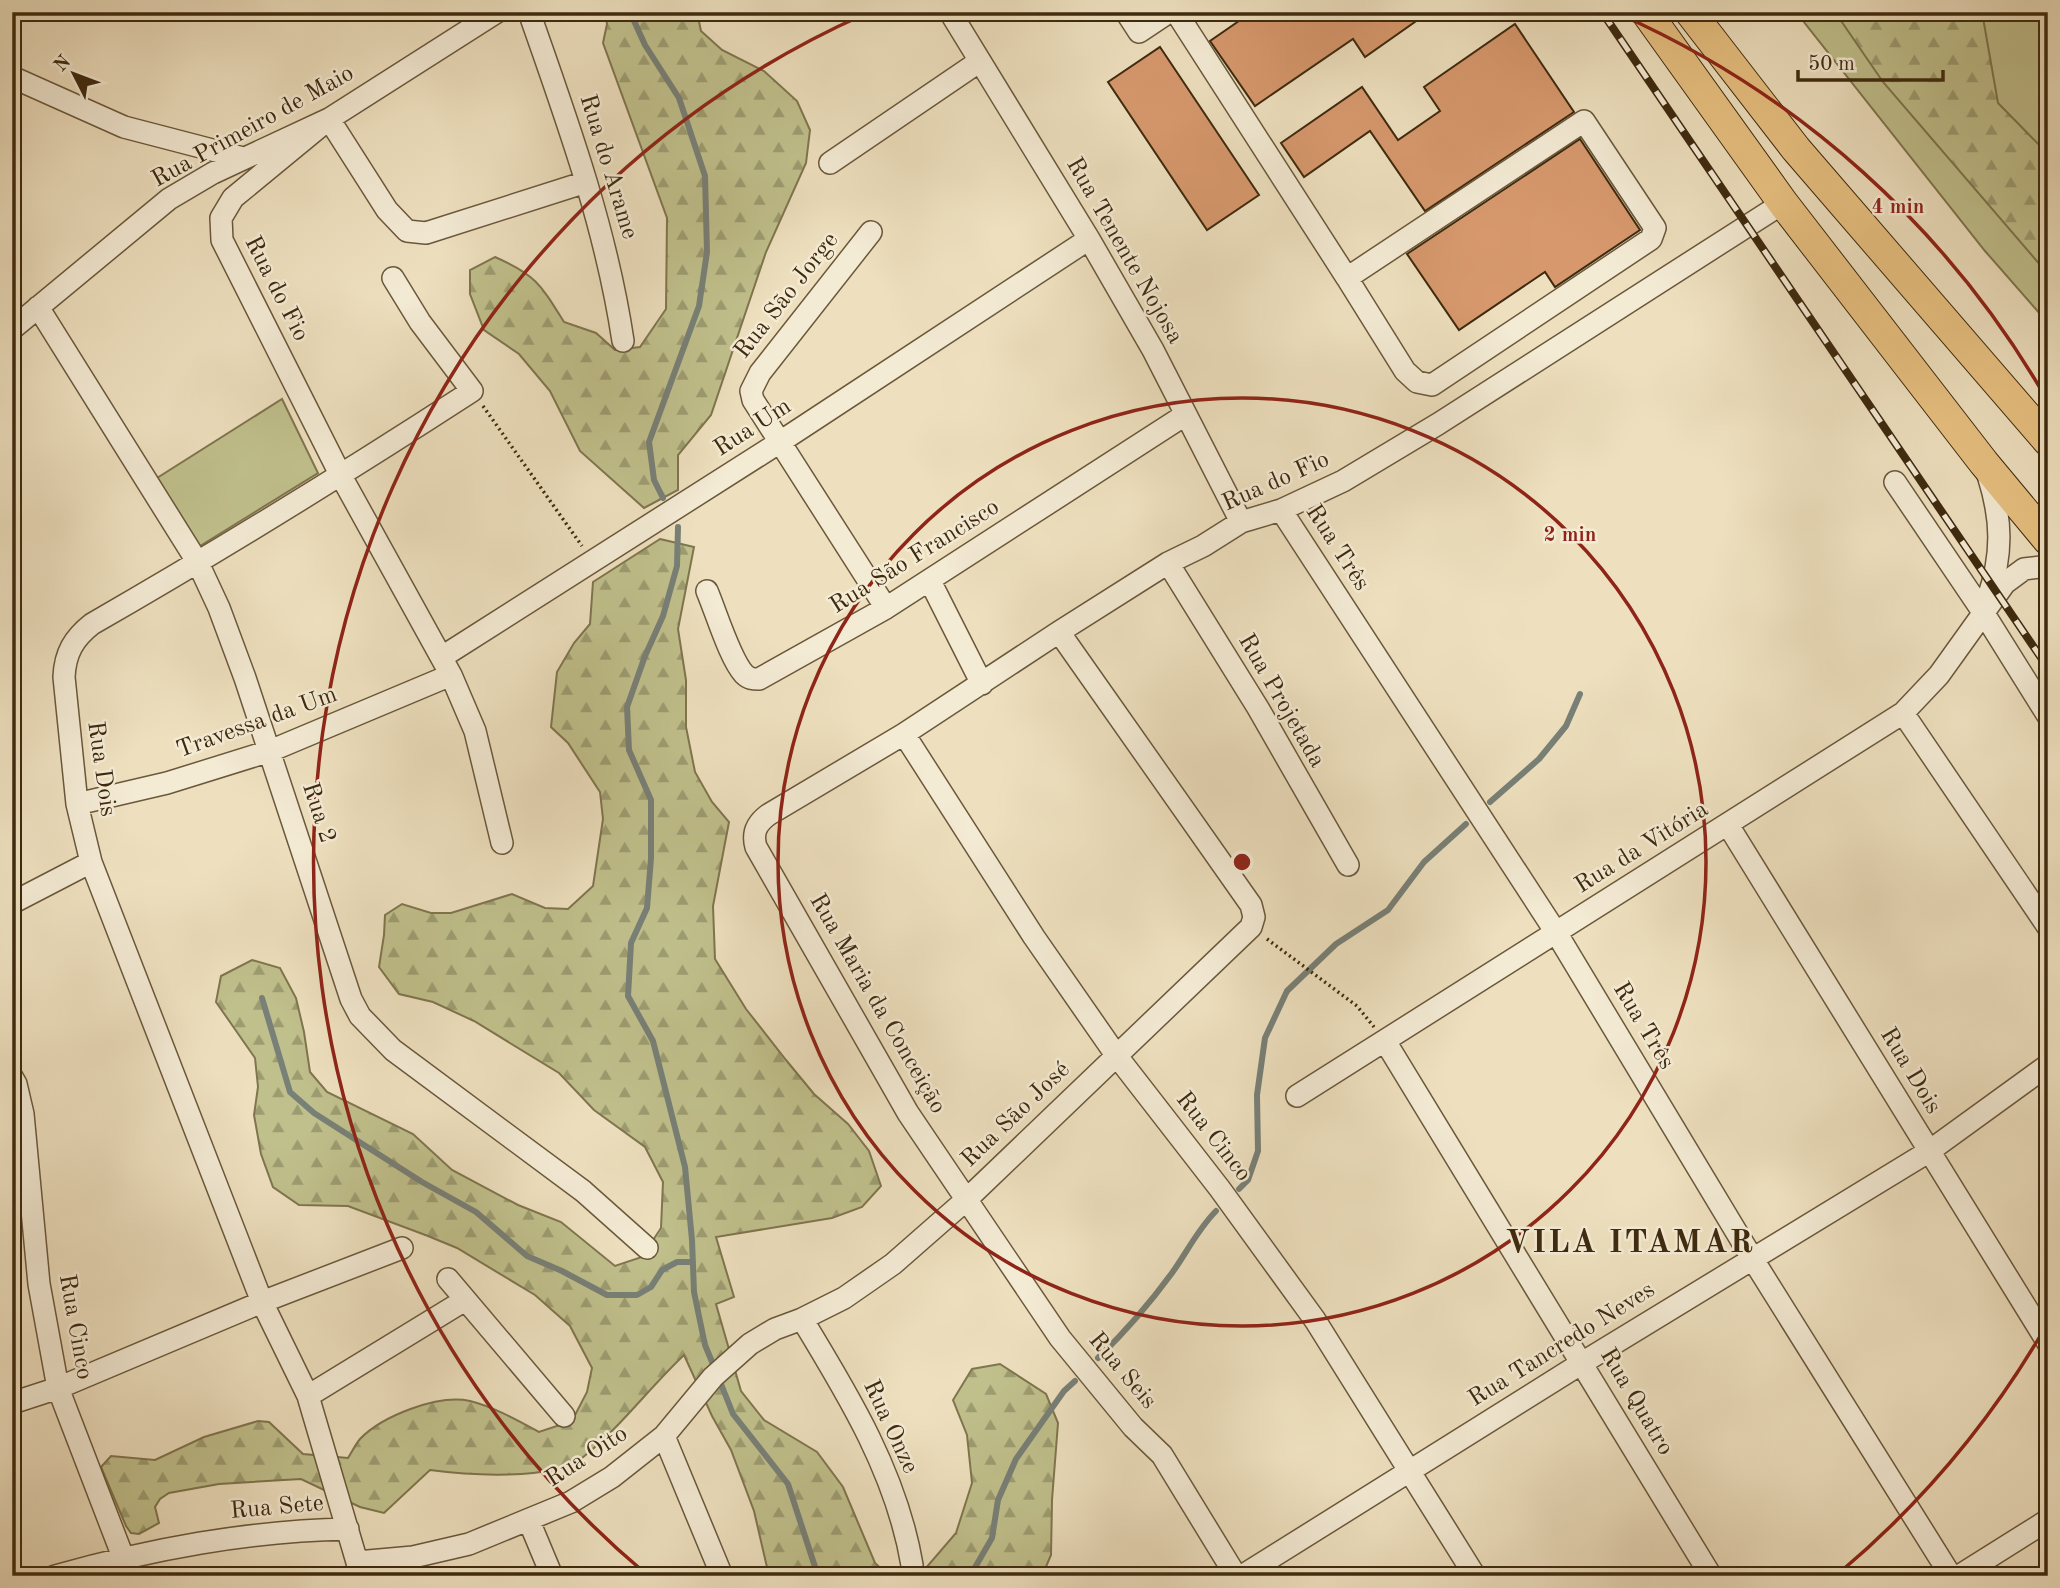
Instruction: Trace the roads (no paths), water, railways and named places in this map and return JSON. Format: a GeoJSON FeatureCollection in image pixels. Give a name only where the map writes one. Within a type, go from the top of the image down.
{"type":"FeatureCollection","features":[{"type":"Feature","properties":{"kind":"highway"},"geometry":{"type":"LineString","coordinates":[[1646,12],[1783,203],[1984,463],[2048,540]]}},
{"type":"Feature","properties":{"kind":"highway"},"geometry":{"type":"LineString","coordinates":[[1690,12],[1796,149],[2048,441]]}},
{"type":"Feature","properties":{"kind":"street","name":"Rua Primeiro de Maio"},"geometry":{"type":"LineString","coordinates":[[12,329],[169,199],[243,158],[329,119],[497,12]]}},
{"type":"Feature","properties":{"kind":"street","name":"Rua do Arame"},"geometry":{"type":"LineString","coordinates":[[529,12],[606,249],[623,341]]}},
{"type":"Feature","properties":{"kind":"street","name":"Rua Tenente Nojosa"},"geometry":{"type":"LineString","coordinates":[[950,12],[1089,239],[1153,350],[1241,522]]}},
{"type":"Feature","properties":{"kind":"street"},"geometry":{"type":"LineString","coordinates":[[1126,12],[1139,32],[1169,12]]}},
{"type":"Feature","properties":{"kind":"street"},"geometry":{"type":"LineString","coordinates":[[1176,12],[1405,372],[1417,382],[1432,385],[1651,239],[1655,228],[1584,121],[1347,278]]}},
{"type":"Feature","properties":{"kind":"street"},"geometry":{"type":"LineString","coordinates":[[830,163],[980,61]]}},
{"type":"Feature","properties":{"kind":"street"},"geometry":{"type":"LineString","coordinates":[[12,77],[124,127],[243,158]]}},
{"type":"Feature","properties":{"kind":"street"},"geometry":{"type":"LineString","coordinates":[[329,119],[387,210],[407,231],[426,233],[586,182]]}},
{"type":"Feature","properties":{"kind":"street","name":"Rua do Fio"},"geometry":{"type":"LineString","coordinates":[[329,119],[233,198],[225,208],[220,229],[222,240],[341,476]]}},
{"type":"Feature","properties":{"kind":"street","name":"Rua do Fio"},"geometry":{"type":"LineString","coordinates":[[754,830],[768,815],[904,734],[1168,563],[1203,546],[1241,522],[1281,510],[1343,481],[1438,424],[1783,203]]}},
{"type":"Feature","properties":{"kind":"street","name":"Rua São Jorge"},"geometry":{"type":"LineString","coordinates":[[871,232],[754,382],[751,391],[753,400],[886,608]]}},
{"type":"Feature","properties":{"kind":"street","name":"Rua Um"},"geometry":{"type":"LineString","coordinates":[[446,666],[593,562],[1089,239]]}},
{"type":"Feature","properties":{"kind":"street","name":"Rua Dois"},"geometry":{"type":"LineString","coordinates":[[262,1302],[91,862],[76,804],[64,677],[65,662],[80,633],[92,624],[198,564],[472,391],[420,322],[393,278]]}},
{"type":"Feature","properties":{"kind":"street","name":"Rua 2"},"geometry":{"type":"LineString","coordinates":[[38,307],[198,564],[219,608],[270,751],[351,999],[360,1016],[393,1051],[583,1191],[647,1248]]}},
{"type":"Feature","properties":{"kind":"street","name":"Rua São Francisco"},"geometry":{"type":"LineString","coordinates":[[707,591],[734,658],[743,673],[753,679],[769,675],[886,608],[1185,415]]}},
{"type":"Feature","properties":{"kind":"street","name":"Rua da Vitória"},"geometry":{"type":"LineString","coordinates":[[1983,611],[1994,575],[2000,528],[1997,501],[1984,463]]}},
{"type":"Feature","properties":{"kind":"street"},"geometry":{"type":"LineString","coordinates":[[341,476],[446,666],[475,731],[502,843]]}},
{"type":"Feature","properties":{"kind":"street"},"geometry":{"type":"LineString","coordinates":[[1895,482],[1983,611],[2048,716]]}},
{"type":"Feature","properties":{"kind":"street","name":"Rua Três"},"geometry":{"type":"LineString","coordinates":[[1281,510],[1557,934],[1752,1258],[1951,1576]]}},
{"type":"Feature","properties":{"kind":"street","name":"Rua Projetada"},"geometry":{"type":"LineString","coordinates":[[1168,563],[1258,708],[1348,865]]}},
{"type":"Feature","properties":{"kind":"street","name":"Rua da Vitória"},"geometry":{"type":"LineString","coordinates":[[1297,1096],[1903,713],[1939,675],[1983,611],[2014,574],[2024,569],[2048,566]]}},
{"type":"Feature","properties":{"kind":"street"},"geometry":{"type":"LineString","coordinates":[[929,581],[982,684]]}},
{"type":"Feature","properties":{"kind":"street","name":"Rua São José"},"geometry":{"type":"LineString","coordinates":[[802,1319],[844,1298],[877,1275],[966,1200],[1251,928],[1254,917],[1251,905],[1059,632]]}},
{"type":"Feature","properties":{"kind":"street","name":"Travessa da Um"},"geometry":{"type":"LineString","coordinates":[[76,804],[167,783],[270,751],[446,666]]}},
{"type":"Feature","properties":{"kind":"street"},"geometry":{"type":"LineString","coordinates":[[1903,713],[2048,927]]}},
{"type":"Feature","properties":{"kind":"street","name":"Rua Cinco"},"geometry":{"type":"LineString","coordinates":[[904,734],[1034,937],[1116,1055],[1220,1189],[1315,1320],[1475,1576]]}},
{"type":"Feature","properties":{"kind":"street","name":"Rua Dois"},"geometry":{"type":"LineString","coordinates":[[1728,825],[2048,1343]]}},
{"type":"Feature","properties":{"kind":"street","name":"Rua Maria da Conceição"},"geometry":{"type":"LineString","coordinates":[[754,830],[756,847],[908,1113],[966,1200]]}},
{"type":"Feature","properties":{"kind":"street"},"geometry":{"type":"LineString","coordinates":[[16,894],[91,862]]}},
{"type":"Feature","properties":{"kind":"street","name":"Rua Quatro"},"geometry":{"type":"LineString","coordinates":[[1385,1041],[1711,1576]]}},
{"type":"Feature","properties":{"kind":"street","name":"Rua Tancredo Neves"},"geometry":{"type":"LineString","coordinates":[[1242,1576],[1582,1363],[1928,1152],[2048,1065]]}},
{"type":"Feature","properties":{"kind":"street","name":"Rua Cinco"},"geometry":{"type":"LineString","coordinates":[[12,1077],[23,1114],[39,1284],[58,1388],[126,1566]]}},
{"type":"Feature","properties":{"kind":"street","name":"Rua Seis"},"geometry":{"type":"LineString","coordinates":[[966,1200],[1060,1338],[1133,1427],[1162,1455],[1236,1576]]}},
{"type":"Feature","properties":{"kind":"street"},"geometry":{"type":"LineString","coordinates":[[12,1403],[58,1388],[262,1302],[402,1248]]}},
{"type":"Feature","properties":{"kind":"street"},"geometry":{"type":"LineString","coordinates":[[448,1279],[565,1416]]}},
{"type":"Feature","properties":{"kind":"street"},"geometry":{"type":"LineString","coordinates":[[308,1396],[465,1300]]}},
{"type":"Feature","properties":{"kind":"street","name":"Rua Sete"},"geometry":{"type":"LineString","coordinates":[[55,1576],[126,1566],[237,1536],[348,1529],[308,1396],[262,1302]]}},
{"type":"Feature","properties":{"kind":"street","name":"Rua Oito"},"geometry":{"type":"LineString","coordinates":[[348,1529],[358,1569],[469,1544],[572,1502],[612,1478],[664,1436],[716,1374],[763,1335],[802,1319]]}},
{"type":"Feature","properties":{"kind":"street","name":"Rua Onze"},"geometry":{"type":"LineString","coordinates":[[802,1319],[850,1398],[874,1447],[894,1496],[909,1544],[912,1564]]}},
{"type":"Feature","properties":{"kind":"street"},"geometry":{"type":"LineString","coordinates":[[664,1436],[722,1576]]}},
{"type":"Feature","properties":{"kind":"street"},"geometry":{"type":"LineString","coordinates":[[1959,1576],[2048,1520]]}},
{"type":"Feature","properties":{"kind":"street"},"geometry":{"type":"LineString","coordinates":[[529,1521],[552,1576]]}},
{"type":"Feature","properties":{"kind":"waterway"},"geometry":{"type":"LineString","coordinates":[[630,12],[645,45],[679,98],[705,176],[707,252],[699,306],[649,442],[654,480],[663,498]]}},
{"type":"Feature","properties":{"kind":"waterway"},"geometry":{"type":"LineString","coordinates":[[678,527],[677,566],[663,616],[627,707],[629,750],[651,800],[651,858],[647,908],[631,943],[628,996],[653,1041],[685,1167],[694,1292],[705,1345],[715,1369]]}},
{"type":"Feature","properties":{"kind":"waterway"},"geometry":{"type":"LineString","coordinates":[[1490,802],[1539,759],[1566,726],[1580,694]]}},
{"type":"Feature","properties":{"kind":"waterway"},"geometry":{"type":"LineString","coordinates":[[1239,1189],[1248,1180],[1258,1151],[1257,1095],[1265,1038],[1287,991],[1336,944],[1388,910],[1424,862],[1466,824]]}},
{"type":"Feature","properties":{"kind":"waterway"},"geometry":{"type":"LineString","coordinates":[[262,998],[290,1092],[314,1113],[422,1182],[476,1212],[527,1256],[607,1295],[637,1295],[651,1287],[662,1270],[677,1262],[693,1262]]}},
{"type":"Feature","properties":{"kind":"waterway"},"geometry":{"type":"LineString","coordinates":[[1098,1358],[1155,1295],[1216,1211]]}},
{"type":"Feature","properties":{"kind":"waterway"},"geometry":{"type":"LineString","coordinates":[[719,1379],[733,1414],[788,1484],[818,1576]]}},
{"type":"Feature","properties":{"kind":"waterway"},"geometry":{"type":"LineString","coordinates":[[970,1576],[992,1538],[998,1500],[1016,1459],[1064,1391],[1075,1381]]}},
{"type":"Feature","properties":{"kind":"railway"},"geometry":{"type":"LineString","coordinates":[[1602,12],[2048,668]]}},
{"type":"Feature","properties":{"kind":"district","name":"VILA ITAMAR"},"geometry":{"type":"Point","coordinates":[1630,1244]}}]}
